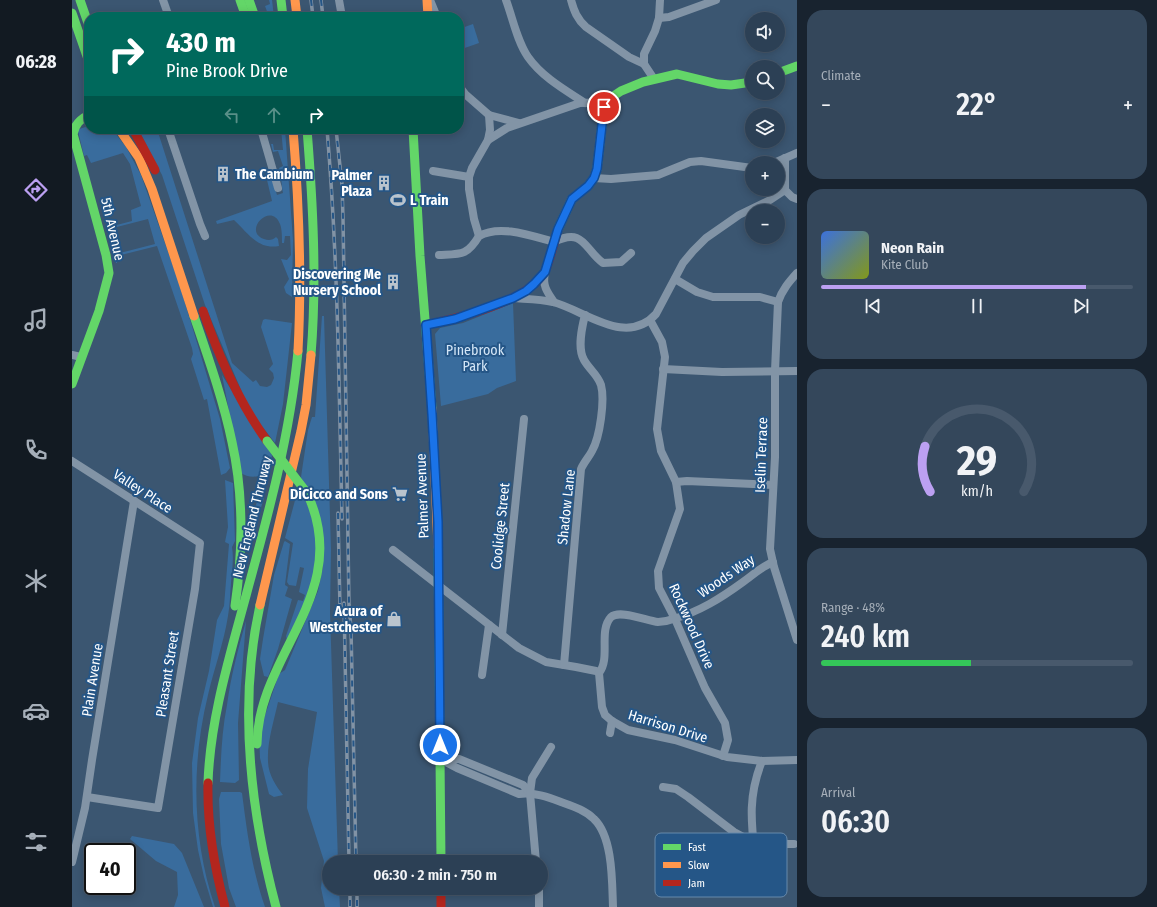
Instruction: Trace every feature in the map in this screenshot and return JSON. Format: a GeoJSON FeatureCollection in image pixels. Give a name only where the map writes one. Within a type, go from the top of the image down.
{"type":"FeatureCollection","features":[{"type":"Feature","properties":{"kind":"main road"},"geometry":{"type":"LineString","coordinates":[[80,0],[84,12]]}},
{"type":"Feature","properties":{"kind":"main road"},"geometry":{"type":"LineString","coordinates":[[240,0],[244,12]]}},
{"type":"Feature","properties":{"kind":"main road"},"geometry":{"type":"LineString","coordinates":[[249,0],[253,12]]}},
{"type":"Feature","properties":{"kind":"main road"},"geometry":{"type":"LineString","coordinates":[[280,0],[281,12]]}},
{"type":"Feature","properties":{"kind":"main road"},"geometry":{"type":"LineString","coordinates":[[295,0],[296,12]]}},
{"type":"Feature","properties":{"kind":"main road"},"geometry":{"type":"LineString","coordinates":[[428,0],[429,12]]}},
{"type":"Feature","properties":{"kind":"main road"},"geometry":{"type":"LineString","coordinates":[[72,13],[84,48]]}},
{"type":"Feature","properties":{"kind":"main road"},"geometry":{"type":"LineString","coordinates":[[785,70],[797,66]]}},
{"type":"Feature","properties":{"kind":"main road"},"geometry":{"type":"LineString","coordinates":[[426,325],[455,319],[513,298],[530,288],[545,272],[558,229],[572,199],[588,186],[594,178],[597,169],[604,107],[621,91],[643,82],[677,74],[718,84],[731,85],[745,83]]}},
{"type":"Feature","properties":{"kind":"main road"},"geometry":{"type":"LineString","coordinates":[[74,126],[84,118]]}},
{"type":"Feature","properties":{"kind":"main road","name":"5th Avenue"},"geometry":{"type":"LineString","coordinates":[[72,384],[76,356],[99,311],[109,273],[105,249],[73,134],[74,126]]}},
{"type":"Feature","properties":{"kind":"main road"},"geometry":{"type":"LineString","coordinates":[[122,134],[139,158],[152,189],[221,396],[228,421],[235,459],[241,514],[240,563],[234,617],[217,707]]}},
{"type":"Feature","properties":{"kind":"main road"},"geometry":{"type":"LineString","coordinates":[[136,134],[148,154],[159,181]]}},
{"type":"Feature","properties":{"kind":"main road","name":"New England Thruway"},"geometry":{"type":"LineString","coordinates":[[225,907],[215,870],[211,847],[208,801],[210,754],[217,707],[279,468],[288,426],[295,380],[301,310],[301,264],[293,134]]}},
{"type":"Feature","properties":{"kind":"main road","name":"New England Thruway"},"geometry":{"type":"LineString","coordinates":[[276,907],[264,860],[254,804],[248,721],[249,692],[257,622],[298,451],[311,359],[315,312],[315,265],[314,216],[308,134]]}},
{"type":"Feature","properties":{"kind":"main road","name":"Palmer Avenue"},"geometry":{"type":"LineString","coordinates":[[413,134],[438,522],[441,855]]}},
{"type":"Feature","properties":{"kind":"main road"},"geometry":{"type":"LineString","coordinates":[[199,300],[216,348],[234,389],[248,414],[306,493],[314,509],[319,534],[320,555],[318,578],[310,603],[272,683],[260,714],[251,776]]}},
{"type":"Feature","properties":{"kind":"main road"},"geometry":{"type":"LineString","coordinates":[[441,895],[441,907]]}},
{"type":"Feature","properties":{"kind":"street"},"geometry":{"type":"LineString","coordinates":[[163,0],[167,12]]}},
{"type":"Feature","properties":{"kind":"street"},"geometry":{"type":"LineString","coordinates":[[339,0],[341,12]]}},
{"type":"Feature","properties":{"kind":"street"},"geometry":{"type":"LineString","coordinates":[[506,0],[521,45],[527,57],[542,73],[585,103]]}},
{"type":"Feature","properties":{"kind":"street"},"geometry":{"type":"LineString","coordinates":[[571,0],[574,12],[580,21],[629,57],[644,64],[654,79]]}},
{"type":"Feature","properties":{"kind":"street"},"geometry":{"type":"LineString","coordinates":[[644,64],[644,54],[655,31],[659,18],[660,0]]}},
{"type":"Feature","properties":{"kind":"street"},"geometry":{"type":"LineString","coordinates":[[659,18],[668,17],[716,0]]}},
{"type":"Feature","properties":{"kind":"street"},"geometry":{"type":"LineString","coordinates":[[464,93],[489,115],[512,122],[524,123]]}},
{"type":"Feature","properties":{"kind":"street"},"geometry":{"type":"LineString","coordinates":[[488,140],[507,128],[580,103],[608,102]]}},
{"type":"Feature","properties":{"kind":"street"},"geometry":{"type":"LineString","coordinates":[[479,236],[473,214],[469,189],[469,177],[472,168],[488,140],[490,130],[489,115]]}},
{"type":"Feature","properties":{"kind":"street"},"geometry":{"type":"LineString","coordinates":[[170,134],[205,236]]}},
{"type":"Feature","properties":{"kind":"street"},"geometry":{"type":"LineString","coordinates":[[262,134],[278,188]]}},
{"type":"Feature","properties":{"kind":"street"},"geometry":{"type":"LineString","coordinates":[[785,158],[797,153]]}},
{"type":"Feature","properties":{"kind":"street"},"geometry":{"type":"LineString","coordinates":[[594,178],[611,179],[658,175],[690,162],[701,160],[745,167]]}},
{"type":"Feature","properties":{"kind":"street"},"geometry":{"type":"LineString","coordinates":[[433,171],[469,177]]}},
{"type":"Feature","properties":{"kind":"street"},"geometry":{"type":"LineString","coordinates":[[785,190],[797,200]]}},
{"type":"Feature","properties":{"kind":"street"},"geometry":{"type":"LineString","coordinates":[[513,298],[554,302],[616,327],[628,328],[641,325],[650,320],[656,314],[683,263],[706,238],[739,215],[776,196]]}},
{"type":"Feature","properties":{"kind":"street"},"geometry":{"type":"LineString","coordinates":[[439,255],[460,254],[468,251],[474,246],[479,236],[484,233],[492,232],[521,233],[554,242],[562,238],[578,238],[584,242],[596,258],[603,263],[621,262],[631,254]]}},
{"type":"Feature","properties":{"kind":"street"},"geometry":{"type":"LineString","coordinates":[[545,272],[543,281],[546,290],[554,302]]}},
{"type":"Feature","properties":{"kind":"street","name":"Iselin Terrace"},"geometry":{"type":"LineString","coordinates":[[797,273],[780,295],[778,302],[775,371],[775,457],[770,549],[797,640]]}},
{"type":"Feature","properties":{"kind":"street"},"geometry":{"type":"LineString","coordinates":[[675,279],[697,292],[713,297],[760,297],[778,302]]}},
{"type":"Feature","properties":{"kind":"street","name":"Shadow Lane"},"geometry":{"type":"LineString","coordinates":[[564,665],[582,469],[584,462],[592,452],[599,432],[602,397],[601,385],[597,376],[584,360],[582,354],[581,330],[585,315]]}},
{"type":"Feature","properties":{"kind":"street","name":"Rockwood Drive"},"geometry":{"type":"LineString","coordinates":[[650,320],[662,342],[665,357],[658,433],[661,451],[676,482],[680,509],[658,571],[660,593],[675,619],[705,688],[725,723],[728,740],[723,756]]}},
{"type":"Feature","properties":{"kind":"street"},"geometry":{"type":"LineString","coordinates":[[663,369],[722,372],[797,371]]}},
{"type":"Feature","properties":{"kind":"street","name":"Coolidge Street"},"geometry":{"type":"LineString","coordinates":[[502,635],[524,419]]}},
{"type":"Feature","properties":{"kind":"street","name":"Valley Place"},"geometry":{"type":"LineString","coordinates":[[72,461],[200,543]]}},
{"type":"Feature","properties":{"kind":"street"},"geometry":{"type":"LineString","coordinates":[[676,482],[687,481],[773,485]]}},
{"type":"Feature","properties":{"kind":"street","name":"Plain Avenue"},"geometry":{"type":"LineString","coordinates":[[72,862],[87,797],[134,501]]}},
{"type":"Feature","properties":{"kind":"street","name":"Pleasant Street"},"geometry":{"type":"LineString","coordinates":[[87,797],[158,808],[195,589],[200,543]]}},
{"type":"Feature","properties":{"kind":"street"},"geometry":{"type":"LineString","coordinates":[[393,550],[530,655],[546,662],[599,672]]}},
{"type":"Feature","properties":{"kind":"street","name":"Woods Way"},"geometry":{"type":"LineString","coordinates":[[599,672],[603,664],[606,626],[610,618],[616,614],[658,622],[675,619],[705,607],[764,566],[773,562]]}},
{"type":"Feature","properties":{"kind":"street"},"geometry":{"type":"LineString","coordinates":[[482,675],[489,625]]}},
{"type":"Feature","properties":{"kind":"street","name":"Harrison Drive"},"geometry":{"type":"LineString","coordinates":[[599,672],[602,707],[605,715],[612,721],[628,730],[675,740],[723,756],[762,761],[797,760]]}},
{"type":"Feature","properties":{"kind":"street"},"geometry":{"type":"LineString","coordinates":[[610,732],[612,721]]}},
{"type":"Feature","properties":{"kind":"street"},"geometry":{"type":"LineString","coordinates":[[535,855],[530,793],[532,778],[551,747]]}},
{"type":"Feature","properties":{"kind":"street"},"geometry":{"type":"LineString","coordinates":[[440,759],[457,768],[519,794],[530,793],[555,799],[585,812],[594,819],[602,829],[606,839],[612,881],[613,907]]}},
{"type":"Feature","properties":{"kind":"street"},"geometry":{"type":"LineString","coordinates":[[752,833],[752,793],[762,761]]}},
{"type":"Feature","properties":{"kind":"street"},"geometry":{"type":"LineString","coordinates":[[663,787],[682,793],[736,833]]}},
{"type":"Feature","properties":{"kind":"street"},"geometry":{"type":"LineString","coordinates":[[787,844],[794,844]]}},
{"type":"Feature","properties":{"kind":"street"},"geometry":{"type":"LineString","coordinates":[[539,895],[539,907]]}},
{"type":"Feature","properties":{"kind":"green space"},"geometry":{"type":"Polygon","coordinates":[[[269,0],[272,0],[273,12],[267,12],[265,6],[270,4],[269,0]]]}},
{"type":"Feature","properties":{"kind":"green space"},"geometry":{"type":"Polygon","coordinates":[[[473,24],[479,43],[464,48],[464,27],[473,24]]]}},
{"type":"Feature","properties":{"kind":"green space"},"geometry":{"type":"Polygon","coordinates":[[[84,128],[84,134],[116,134],[126,147],[141,175],[179,283],[220,419],[230,468],[226,473],[221,475],[207,399],[204,400],[191,359],[193,354],[192,348],[157,246],[117,256],[116,263],[111,239],[112,237],[116,254],[155,244],[148,219],[109,229],[109,227],[132,221],[131,210],[141,206],[130,164],[123,153],[91,163],[87,155],[84,156],[78,131],[79,129],[84,128]]]}},
{"type":"Feature","properties":{"kind":"green space"},"geometry":{"type":"Polygon","coordinates":[[[141,134],[159,134],[232,363],[253,382],[256,380],[260,386],[267,387],[271,385],[274,378],[273,373],[269,369],[273,364],[261,327],[263,320],[265,319],[292,323],[283,404],[275,443],[250,411],[205,305],[162,175],[141,134]]]}},
{"type":"Feature","properties":{"kind":"green space"},"geometry":{"type":"Polygon","coordinates":[[[281,134],[285,134],[293,240],[292,297],[286,293],[284,287],[289,279],[281,259],[287,260],[291,255],[290,236],[285,236],[284,243],[282,243],[281,226],[276,218],[271,216],[260,220],[256,230],[258,235],[264,239],[271,240],[276,237],[278,239],[279,246],[272,247],[259,243],[234,220],[217,224],[216,221],[272,201],[267,180],[272,179],[277,195],[283,193],[279,168],[283,166],[278,151],[273,152],[271,144],[273,144],[274,150],[283,150],[281,134]]]}},
{"type":"Feature","properties":{"kind":"green space","name":"Pinebrook Park"},"geometry":{"type":"Polygon","coordinates":[[[513,303],[516,381],[497,388],[488,394],[441,406],[435,334],[440,328],[463,323],[513,303]]]}},
{"type":"Feature","properties":{"kind":"green space"},"geometry":{"type":"Polygon","coordinates":[[[322,316],[324,316],[331,550],[330,612],[338,855],[322,855],[307,808],[308,769],[317,712],[278,702],[270,739],[268,766],[275,784],[283,795],[274,797],[269,794],[260,758],[259,733],[279,674],[285,670],[318,591],[323,567],[301,477],[308,430],[312,417],[315,417],[322,316]]]}},
{"type":"Feature","properties":{"kind":"green space"},"geometry":{"type":"Polygon","coordinates":[[[222,375],[272,455],[269,468],[260,476],[252,477],[241,473],[222,375]]]}},
{"type":"Feature","properties":{"kind":"green space"},"geometry":{"type":"Polygon","coordinates":[[[225,480],[233,483],[235,541],[232,547],[233,565],[226,626],[202,721],[196,801],[202,855],[207,881],[215,907],[213,907],[198,850],[193,813],[192,763],[198,718],[209,671],[217,620],[224,606],[229,544],[225,542],[228,527],[225,480]]]}},
{"type":"Feature","properties":{"kind":"green space"},"geometry":{"type":"Polygon","coordinates":[[[298,489],[311,513],[314,527],[316,542],[315,572],[308,599],[287,640],[286,636],[298,600],[303,601],[305,595],[299,592],[304,568],[300,567],[296,586],[289,585],[287,582],[293,543],[285,538],[298,489]]]}},
{"type":"Feature","properties":{"kind":"green space"},"geometry":{"type":"Polygon","coordinates":[[[261,492],[264,498],[251,540],[247,535],[247,528],[261,492]]]}},
{"type":"Feature","properties":{"kind":"green space"},"geometry":{"type":"Polygon","coordinates":[[[285,541],[290,544],[285,585],[288,587],[285,596],[292,599],[278,649],[268,677],[264,676],[260,659],[274,575],[285,541]]]}},
{"type":"Feature","properties":{"kind":"green space"},"geometry":{"type":"Polygon","coordinates":[[[246,621],[238,723],[239,780],[235,783],[220,782],[225,714],[233,673],[246,621]]]}},
{"type":"Feature","properties":{"kind":"green space"},"geometry":{"type":"Polygon","coordinates":[[[221,792],[242,793],[253,865],[265,907],[236,907],[229,888],[221,844],[219,799],[221,792]]]}},
{"type":"Feature","properties":{"kind":"green space"},"geometry":{"type":"Polygon","coordinates":[[[132,836],[174,844],[182,853],[204,907],[174,907],[178,895],[177,872],[156,861],[130,839],[132,836]]]}},
{"type":"Feature","properties":{"kind":"green space"},"geometry":{"type":"Polygon","coordinates":[[[322,895],[339,895],[340,907],[325,907],[322,895]]]}},
{"type":"Feature","properties":{"kind":"railway"},"geometry":{"type":"LineString","coordinates":[[311,0],[312,12]]}},
{"type":"Feature","properties":{"kind":"railway"},"geometry":{"type":"LineString","coordinates":[[321,0],[322,12]]}},
{"type":"Feature","properties":{"kind":"railway"},"geometry":{"type":"LineString","coordinates":[[327,134],[336,275],[342,519]]}},
{"type":"Feature","properties":{"kind":"railway"},"geometry":{"type":"LineString","coordinates":[[337,134],[342,185],[343,218],[349,605],[351,629],[356,855]]}},
{"type":"Feature","properties":{"kind":"railway"},"geometry":{"type":"LineString","coordinates":[[338,513],[340,609]]}},
{"type":"Feature","properties":{"kind":"railway"},"geometry":{"type":"LineString","coordinates":[[344,603],[349,855]]}},
{"type":"Feature","properties":{"kind":"railway"},"geometry":{"type":"LineString","coordinates":[[350,895],[350,907]]}},
{"type":"Feature","properties":{"kind":"railway"},"geometry":{"type":"LineString","coordinates":[[357,895],[357,907]]}},
{"type":"Feature","properties":{"kind":"traffic: fast"},"geometry":{"type":"LineString","coordinates":[[80,0],[84,12]]}},
{"type":"Feature","properties":{"kind":"traffic: fast"},"geometry":{"type":"LineString","coordinates":[[240,0],[244,12]]}},
{"type":"Feature","properties":{"kind":"traffic: fast"},"geometry":{"type":"LineString","coordinates":[[249,0],[253,12]]}},
{"type":"Feature","properties":{"kind":"traffic: fast"},"geometry":{"type":"LineString","coordinates":[[281,0],[282,12]]}},
{"type":"Feature","properties":{"kind":"traffic: fast"},"geometry":{"type":"LineString","coordinates":[[72,13],[84,48]]}},
{"type":"Feature","properties":{"kind":"traffic: fast"},"geometry":{"type":"LineString","coordinates":[[785,70],[797,66]]}},
{"type":"Feature","properties":{"kind":"traffic: fast"},"geometry":{"type":"LineString","coordinates":[[558,229],[572,199],[588,186],[594,178],[597,169],[604,107],[612,97],[621,91],[643,82],[677,74],[718,84],[731,85],[745,83]]}},
{"type":"Feature","properties":{"kind":"traffic: fast"},"geometry":{"type":"LineString","coordinates":[[72,384],[99,311],[109,273],[106,255],[73,134],[78,122],[84,118]]}},
{"type":"Feature","properties":{"kind":"traffic: fast"},"geometry":{"type":"LineString","coordinates":[[307,134],[314,242],[314,299],[311,355]]}},
{"type":"Feature","properties":{"kind":"traffic: fast"},"geometry":{"type":"LineString","coordinates":[[413,134],[420,256],[432,408]]}},
{"type":"Feature","properties":{"kind":"traffic: fast"},"geometry":{"type":"LineString","coordinates":[[194,316],[220,394],[232,442],[239,483],[241,544],[235,606]]}},
{"type":"Feature","properties":{"kind":"traffic: fast"},"geometry":{"type":"LineString","coordinates":[[208,783],[209,760],[216,715],[226,670],[277,478],[289,415],[298,351]]}},
{"type":"Feature","properties":{"kind":"traffic: fast"},"geometry":{"type":"LineString","coordinates":[[267,441],[307,493]]}},
{"type":"Feature","properties":{"kind":"traffic: fast"},"geometry":{"type":"LineString","coordinates":[[257,744],[261,711],[272,680],[300,622],[312,592],[319,562],[318,529],[307,493]]}},
{"type":"Feature","properties":{"kind":"traffic: fast"},"geometry":{"type":"LineString","coordinates":[[438,547],[441,855]]}},
{"type":"Feature","properties":{"kind":"traffic: fast"},"geometry":{"type":"LineString","coordinates":[[260,605],[253,643],[250,681],[250,757],[259,833],[276,907]]}},
{"type":"Feature","properties":{"kind":"traffic: slow"},"geometry":{"type":"LineString","coordinates":[[295,0],[296,12]]}},
{"type":"Feature","properties":{"kind":"traffic: slow"},"geometry":{"type":"LineString","coordinates":[[427,0],[428,12]]}},
{"type":"Feature","properties":{"kind":"traffic: slow"},"geometry":{"type":"LineString","coordinates":[[122,134],[139,158],[152,189],[194,316]]}},
{"type":"Feature","properties":{"kind":"traffic: slow"},"geometry":{"type":"LineString","coordinates":[[293,134],[299,240],[300,295],[298,351]]}},
{"type":"Feature","properties":{"kind":"traffic: slow"},"geometry":{"type":"LineString","coordinates":[[260,605],[301,431],[306,405],[311,355]]}},
{"type":"Feature","properties":{"kind":"traffic: slow"},"geometry":{"type":"LineString","coordinates":[[432,408],[438,547]]}},
{"type":"Feature","properties":{"kind":"traffic: jam"},"geometry":{"type":"LineString","coordinates":[[136,134],[155,170]]}},
{"type":"Feature","properties":{"kind":"traffic: jam"},"geometry":{"type":"LineString","coordinates":[[426,325],[490,307],[507,300],[535,283],[546,269],[558,229]]}},
{"type":"Feature","properties":{"kind":"traffic: jam"},"geometry":{"type":"LineString","coordinates":[[203,311],[230,378],[247,410],[267,441]]}},
{"type":"Feature","properties":{"kind":"traffic: jam"},"geometry":{"type":"LineString","coordinates":[[208,783],[212,846],[225,907]]}},
{"type":"Feature","properties":{"kind":"traffic: jam"},"geometry":{"type":"LineString","coordinates":[[441,895],[441,907]]}},
{"type":"Feature","properties":{"kind":"place","name":"The Cambium"},"geometry":{"type":"Point","coordinates":[223,174]}},
{"type":"Feature","properties":{"kind":"place","name":"Palmer Plaza"},"geometry":{"type":"Point","coordinates":[384,183]}},
{"type":"Feature","properties":{"kind":"place","name":"L Train"},"geometry":{"type":"Point","coordinates":[398,200]}},
{"type":"Feature","properties":{"kind":"place","name":"Discovering Me Nursery School"},"geometry":{"type":"Point","coordinates":[393,282]}},
{"type":"Feature","properties":{"kind":"place","name":"DiCicco and Sons"},"geometry":{"type":"Point","coordinates":[400,494]}},
{"type":"Feature","properties":{"kind":"place","name":"Acura of Westchester"},"geometry":{"type":"Point","coordinates":[394,619]}},
{"type":"Feature","properties":{"kind":"route"},"geometry":{"type":"LineString","coordinates":[[440,745],[438,522],[426,325],[455,319],[513,298],[526,291],[545,272],[558,229],[568,206],[572,199],[588,186],[594,178],[597,169],[604,107]]}}]}
